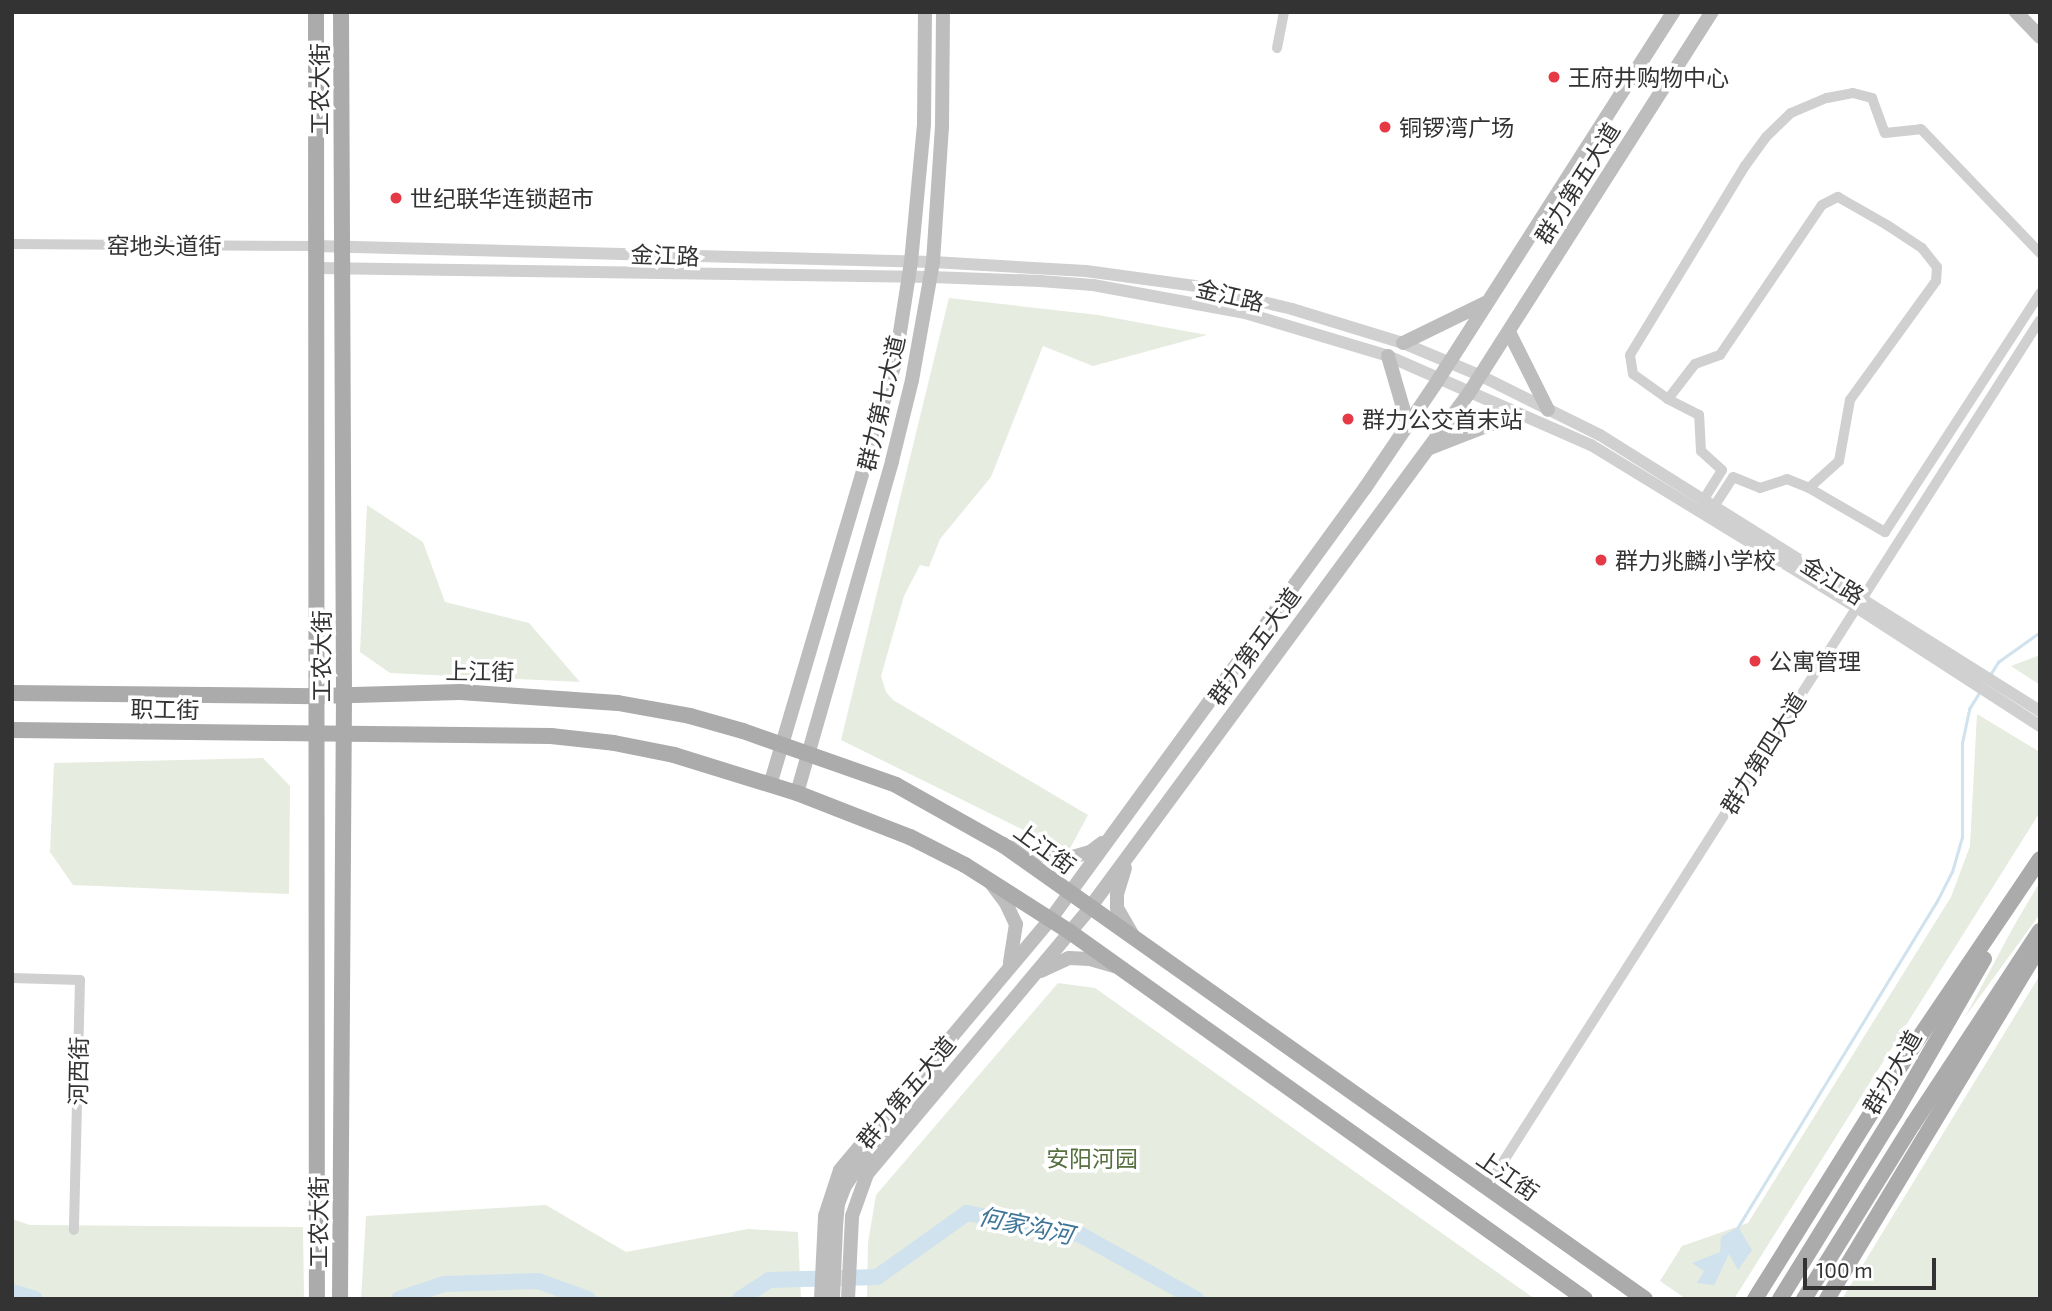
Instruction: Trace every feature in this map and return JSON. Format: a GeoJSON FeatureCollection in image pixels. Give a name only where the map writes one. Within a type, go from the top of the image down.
{"type":"FeatureCollection","features":[{"type":"Feature","properties":{"kind":"main road","name":"工农大街"},"geometry":{"type":"LineString","coordinates":[[316,12],[317,1299]]}},
{"type":"Feature","properties":{"kind":"main road","name":"工农大街"},"geometry":{"type":"LineString","coordinates":[[340,1299],[344,734],[341,12]]}},
{"type":"Feature","properties":{"kind":"main road","name":"群力第七大道"},"geometry":{"type":"LineString","coordinates":[[770,785],[895,364],[910,269],[924,124],[925,12]]}},
{"type":"Feature","properties":{"kind":"main road","name":"群力第七大道"},"geometry":{"type":"LineString","coordinates":[[797,793],[892,461],[912,380],[932,270],[942,127],[943,12]]}},
{"type":"Feature","properties":{"kind":"main road","name":"群力第五大道"},"geometry":{"type":"LineString","coordinates":[[821,1299],[823,1232],[828,1199],[840,1170],[1070,894],[1408,425],[1673,12]]}},
{"type":"Feature","properties":{"kind":"main road","name":"群力第五大道"},"geometry":{"type":"LineString","coordinates":[[848,1299],[850,1236],[855,1203],[867,1174],[1090,909],[1469,393],[1712,12]]}},
{"type":"Feature","properties":{"kind":"main road"},"geometry":{"type":"LineString","coordinates":[[2015,12],[2040,37]]}},
{"type":"Feature","properties":{"kind":"main road"},"geometry":{"type":"LineString","coordinates":[[1403,342],[1489,301]]}},
{"type":"Feature","properties":{"kind":"main road"},"geometry":{"type":"LineString","coordinates":[[1509,332],[1548,410]]}},
{"type":"Feature","properties":{"kind":"main road"},"geometry":{"type":"LineString","coordinates":[[1388,356],[1408,425]]}},
{"type":"Feature","properties":{"kind":"main road"},"geometry":{"type":"LineString","coordinates":[[1428,449],[1517,414]]}},
{"type":"Feature","properties":{"kind":"main road","name":"上江街"},"geometry":{"type":"LineString","coordinates":[[318,696],[460,692],[618,703],[690,716],[896,785],[1003,845],[1645,1299]]}},
{"type":"Feature","properties":{"kind":"main road","name":"职工街"},"geometry":{"type":"LineString","coordinates":[[12,693],[318,696]]}},
{"type":"Feature","properties":{"kind":"main road","name":"职工街"},"geometry":{"type":"LineString","coordinates":[[12,730],[318,734]]}},
{"type":"Feature","properties":{"kind":"main road"},"geometry":{"type":"LineString","coordinates":[[318,734],[518,734],[614,743],[674,755],[797,793],[910,837],[988,879],[1070,932],[1585,1299]]}},
{"type":"Feature","properties":{"kind":"main road"},"geometry":{"type":"LineString","coordinates":[[1003,845],[1062,860],[1090,852],[1114,833]]}},
{"type":"Feature","properties":{"kind":"main road"},"geometry":{"type":"LineString","coordinates":[[1131,852],[1120,881],[1117,908],[1139,943]]}},
{"type":"Feature","properties":{"kind":"main road"},"geometry":{"type":"LineString","coordinates":[[1755,1299],[1906,1057],[2040,859]]}},
{"type":"Feature","properties":{"kind":"main road","name":"群力大道"},"geometry":{"type":"LineString","coordinates":[[1780,1299],[1895,1113],[2040,865]]}},
{"type":"Feature","properties":{"kind":"main road"},"geometry":{"type":"LineString","coordinates":[[988,879],[1006,903],[1016,924],[1008,970]]}},
{"type":"Feature","properties":{"kind":"main road","name":"群力大道"},"geometry":{"type":"LineString","coordinates":[[1804,1299],[1913,1124],[2040,931]]}},
{"type":"Feature","properties":{"kind":"main road"},"geometry":{"type":"LineString","coordinates":[[1827,1299],[2040,946]]}},
{"type":"Feature","properties":{"kind":"main road"},"geometry":{"type":"LineString","coordinates":[[1034,975],[1069,958],[1090,959],[1118,967]]}},
{"type":"Feature","properties":{"kind":"main road"},"geometry":{"type":"LineString","coordinates":[[833,1299],[838,1204],[845,1186],[861,1162],[968,1039],[1011,1003]]}},
{"type":"Feature","properties":{"kind":"street"},"geometry":{"type":"LineString","coordinates":[[1277,48],[1284,12]]}},
{"type":"Feature","properties":{"kind":"street"},"geometry":{"type":"LineString","coordinates":[[1710,502],[1722,470],[1701,451],[1699,415],[1668,399],[1633,374],[1630,355],[1745,166],[1766,137],[1791,113],[1827,98],[1853,93],[1872,98],[1885,133],[1921,130],[2040,253]]}},
{"type":"Feature","properties":{"kind":"street"},"geometry":{"type":"LineString","coordinates":[[1668,399],[1695,364],[1720,355],[1822,205],[1838,197],[1878,220],[1922,248],[1937,267],[1936,281],[1850,400],[1839,461],[1809,488]]}},
{"type":"Feature","properties":{"kind":"street","name":"窑地头道街"},"geometry":{"type":"LineString","coordinates":[[12,244],[316,246]]}},
{"type":"Feature","properties":{"kind":"street","name":"金江路"},"geometry":{"type":"LineString","coordinates":[[316,246],[932,270],[1086,271],[1195,286],[1292,309],[1403,342],[1481,376],[1600,435],[1710,502],[1962,669],[1996,690],[2040,711]]}},
{"type":"Feature","properties":{"kind":"street","name":"金江路"},"geometry":{"type":"LineString","coordinates":[[316,268],[910,269]]}},
{"type":"Feature","properties":{"kind":"street","name":"金江路"},"geometry":{"type":"LineString","coordinates":[[932,270],[1093,285],[1178,298],[1284,323],[1388,356],[1591,445],[1859,602]]}},
{"type":"Feature","properties":{"kind":"street"},"geometry":{"type":"LineString","coordinates":[[1710,502],[1733,477],[1760,488],[1787,479],[1809,488],[1885,532],[2040,293]]}},
{"type":"Feature","properties":{"kind":"street","name":"群力第四大道"},"geometry":{"type":"LineString","coordinates":[[1487,1188],[2040,320]]}},
{"type":"Feature","properties":{"kind":"street","name":"金江路"},"geometry":{"type":"LineString","coordinates":[[1996,690],[2040,726]]}},
{"type":"Feature","properties":{"kind":"street","name":"河西街"},"geometry":{"type":"LineString","coordinates":[[12,978],[80,980],[74,1230]]}},
{"type":"Feature","properties":{"kind":"green space"},"geometry":{"type":"Polygon","coordinates":[[[949,298],[1098,315],[1207,335],[1093,366],[1043,346],[991,477],[940,539],[929,567],[920,565],[904,596],[881,676],[886,692],[893,700],[1088,815],[1068,852],[841,740],[949,298]]]}},
{"type":"Feature","properties":{"kind":"green space"},"geometry":{"type":"Polygon","coordinates":[[[367,505],[423,542],[445,602],[529,623],[580,682],[390,673],[360,652],[367,505]]]}},
{"type":"Feature","properties":{"kind":"green space"},"geometry":{"type":"Polygon","coordinates":[[[2040,655],[2040,685],[2011,666],[2040,655]]]}},
{"type":"Feature","properties":{"kind":"green space"},"geometry":{"type":"Polygon","coordinates":[[[1977,714],[2040,752],[2040,812],[1734,1299],[1686,1299],[1660,1281],[1682,1246],[1748,1223],[1951,897],[1970,846],[1977,714]]]}},
{"type":"Feature","properties":{"kind":"green space"},"geometry":{"type":"Polygon","coordinates":[[[263,758],[290,786],[289,894],[73,885],[50,852],[54,763],[263,758]]]}},
{"type":"Feature","properties":{"kind":"green space"},"geometry":{"type":"Polygon","coordinates":[[[2040,882],[2040,914],[1965,1017],[2015,924],[2040,882]]]}},
{"type":"Feature","properties":{"kind":"green space"},"geometry":{"type":"Polygon","coordinates":[[[2040,975],[2040,1299],[1842,1299],[1947,1127],[2040,975]]]}},
{"type":"Feature","properties":{"kind":"green space","name":"安阳河园"},"geometry":{"type":"Polygon","coordinates":[[[1058,983],[1095,988],[1535,1299],[867,1299],[868,1243],[876,1195],[1058,983]]]}},
{"type":"Feature","properties":{"kind":"green space"},"geometry":{"type":"Polygon","coordinates":[[[546,1205],[626,1252],[748,1229],[798,1232],[801,1299],[361,1299],[366,1216],[546,1205]]]}},
{"type":"Feature","properties":{"kind":"green space"},"geometry":{"type":"Polygon","coordinates":[[[12,1219],[30,1225],[303,1227],[304,1299],[12,1299],[12,1219]]]}},
{"type":"Feature","properties":{"kind":"water"},"geometry":{"type":"Polygon","coordinates":[[[1738,1227],[1752,1250],[1738,1270],[1729,1254],[1714,1285],[1697,1283],[1704,1271],[1692,1263],[1720,1252],[1721,1237],[1738,1227]]]}},
{"type":"Feature","properties":{"kind":"waterway"},"geometry":{"type":"LineString","coordinates":[[1990,675],[1998,662],[2040,632]]}},
{"type":"Feature","properties":{"kind":"waterway"},"geometry":{"type":"LineString","coordinates":[[1738,1227],[1937,901],[1952,872],[1962,838],[1962,743],[1969,709],[1979,693]]}},
{"type":"Feature","properties":{"kind":"waterway","name":"何家沟河"},"geometry":{"type":"LineString","coordinates":[[740,1299],[769,1280],[877,1277],[967,1213],[1081,1235],[1196,1299]]}},
{"type":"Feature","properties":{"kind":"waterway","name":"何家沟河"},"geometry":{"type":"LineString","coordinates":[[399,1299],[444,1284],[538,1281],[588,1299]]}},
{"type":"Feature","properties":{"kind":"waterway","name":"何家沟河"},"geometry":{"type":"LineString","coordinates":[[12,1292],[35,1299]]}},
{"type":"Feature","properties":{"kind":"place","name":"王府井购物中心"},"geometry":{"type":"Point","coordinates":[1554,77]}},
{"type":"Feature","properties":{"kind":"place","name":"铜锣湾广场"},"geometry":{"type":"Point","coordinates":[1385,127]}},
{"type":"Feature","properties":{"kind":"place","name":"世纪联华连锁超市"},"geometry":{"type":"Point","coordinates":[396,198]}},
{"type":"Feature","properties":{"kind":"place","name":"群力公交首末站"},"geometry":{"type":"Point","coordinates":[1348,419]}},
{"type":"Feature","properties":{"kind":"place","name":"群力兆麟小学校"},"geometry":{"type":"Point","coordinates":[1601,560]}},
{"type":"Feature","properties":{"kind":"place","name":"公寓管理"},"geometry":{"type":"Point","coordinates":[1755,661]}}]}
